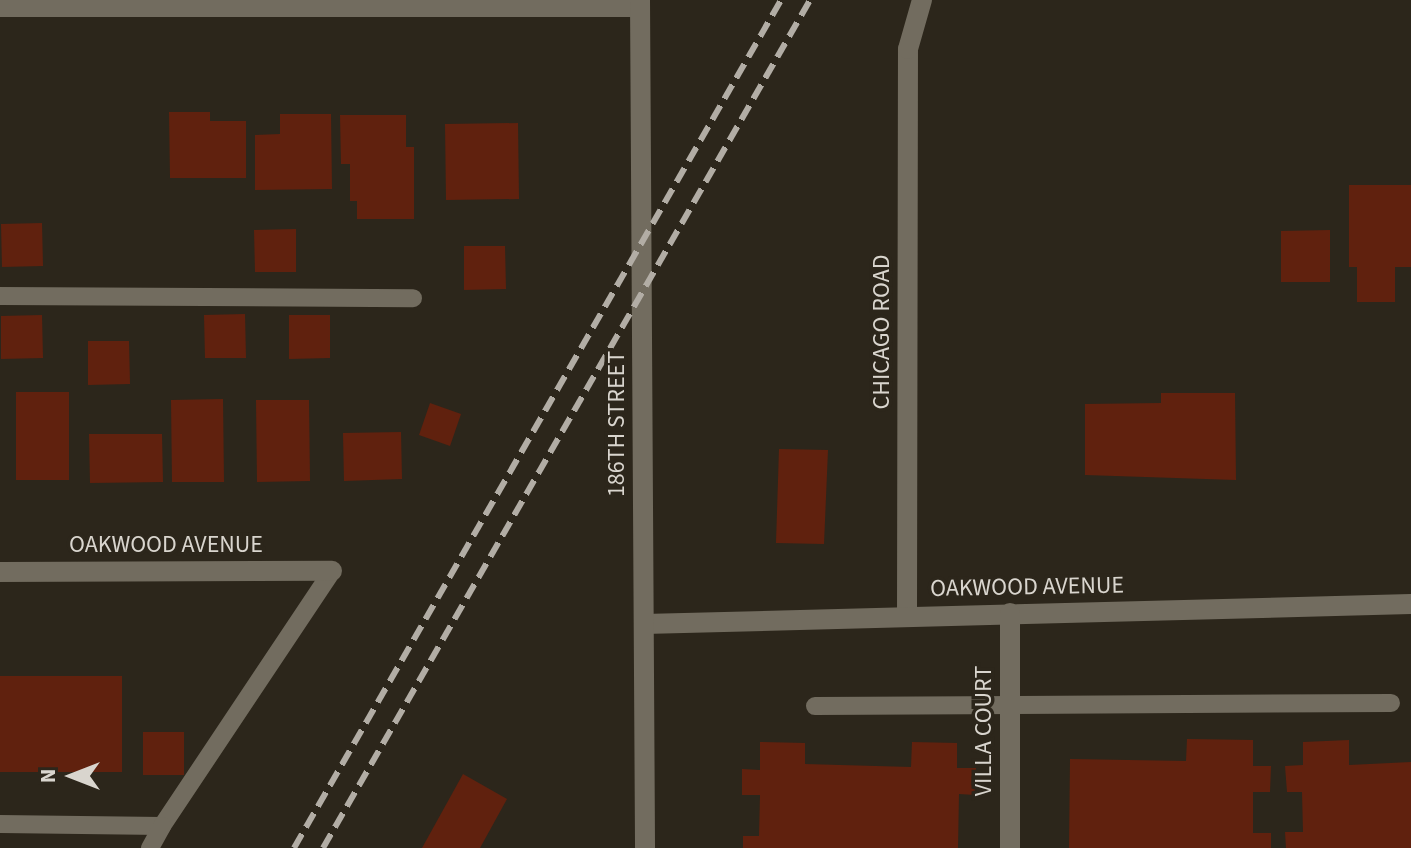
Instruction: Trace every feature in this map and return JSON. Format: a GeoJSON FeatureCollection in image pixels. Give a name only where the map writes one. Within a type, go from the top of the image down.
{"type":"FeatureCollection","features":[{"type":"Feature","properties":{"kind":"street","name":"CHICAGO ROAD"},"geometry":{"type":"LineString","coordinates":[[907,615],[908,49],[922,0]]}},
{"type":"Feature","properties":{"kind":"street"},"geometry":{"type":"LineString","coordinates":[[0,7],[640,3]]}},
{"type":"Feature","properties":{"kind":"street","name":"186TH STREET"},"geometry":{"type":"LineString","coordinates":[[640,3],[645,848]]}},
{"type":"Feature","properties":{"kind":"street","name":"OAKWOOD AVENUE"},"geometry":{"type":"LineString","coordinates":[[0,572],[332,571]]}},
{"type":"Feature","properties":{"kind":"street","name":"OAKWOOD AVENUE"},"geometry":{"type":"LineString","coordinates":[[644,624],[1411,604]]}},
{"type":"Feature","properties":{"kind":"street","name":"VILLA COURT"},"geometry":{"type":"LineString","coordinates":[[1010,613],[1010,848]]}},
{"type":"Feature","properties":{"kind":"lane"},"geometry":{"type":"LineString","coordinates":[[0,296],[413,298]]}},
{"type":"Feature","properties":{"kind":"lane"},"geometry":{"type":"LineString","coordinates":[[150,848],[332,571]]}},
{"type":"Feature","properties":{"kind":"lane"},"geometry":{"type":"LineString","coordinates":[[815,706],[1391,703]]}},
{"type":"Feature","properties":{"kind":"lane"},"geometry":{"type":"LineString","coordinates":[[0,824],[162,826]]}},
{"type":"Feature","properties":{"kind":"building"},"geometry":{"type":"Polygon","coordinates":[[[169,112],[210,112],[210,121],[246,121],[246,178],[170,178],[169,112]]]}},
{"type":"Feature","properties":{"kind":"building"},"geometry":{"type":"Polygon","coordinates":[[[280,114],[331,114],[332,189],[255,190],[255,135],[280,134],[280,114]]]}},
{"type":"Feature","properties":{"kind":"building"},"geometry":{"type":"Polygon","coordinates":[[[340,115],[406,115],[406,147],[414,147],[414,219],[357,219],[357,201],[350,201],[350,164],[341,164],[340,115]]]}},
{"type":"Feature","properties":{"kind":"building"},"geometry":{"type":"Polygon","coordinates":[[[518,123],[519,199],[446,200],[445,124],[518,123]]]}},
{"type":"Feature","properties":{"kind":"building"},"geometry":{"type":"Polygon","coordinates":[[[1349,185],[1411,185],[1411,267],[1395,267],[1395,302],[1357,302],[1357,267],[1349,267],[1349,185]]]}},
{"type":"Feature","properties":{"kind":"building"},"geometry":{"type":"Polygon","coordinates":[[[42,223],[43,266],[2,267],[1,224],[42,223]]]}},
{"type":"Feature","properties":{"kind":"building"},"geometry":{"type":"Polygon","coordinates":[[[296,229],[296,272],[255,272],[254,230],[296,229]]]}},
{"type":"Feature","properties":{"kind":"building"},"geometry":{"type":"Polygon","coordinates":[[[1330,230],[1330,282],[1281,282],[1281,231],[1330,230]]]}},
{"type":"Feature","properties":{"kind":"building"},"geometry":{"type":"Polygon","coordinates":[[[464,246],[505,246],[506,289],[464,290],[464,246]]]}},
{"type":"Feature","properties":{"kind":"building"},"geometry":{"type":"Polygon","coordinates":[[[245,314],[246,358],[205,358],[204,315],[245,314]]]}},
{"type":"Feature","properties":{"kind":"building"},"geometry":{"type":"Polygon","coordinates":[[[42,315],[43,358],[1,359],[1,316],[42,315]]]}},
{"type":"Feature","properties":{"kind":"building"},"geometry":{"type":"Polygon","coordinates":[[[289,315],[330,315],[330,358],[289,359],[289,315]]]}},
{"type":"Feature","properties":{"kind":"building"},"geometry":{"type":"Polygon","coordinates":[[[88,341],[129,341],[130,384],[88,385],[88,341]]]}},
{"type":"Feature","properties":{"kind":"building"},"geometry":{"type":"Polygon","coordinates":[[[16,392],[69,392],[69,480],[16,480],[16,392]]]}},
{"type":"Feature","properties":{"kind":"building"},"geometry":{"type":"Polygon","coordinates":[[[1161,393],[1235,393],[1236,480],[1085,475],[1085,404],[1161,403],[1161,393]]]}},
{"type":"Feature","properties":{"kind":"building"},"geometry":{"type":"Polygon","coordinates":[[[223,399],[224,482],[172,482],[171,400],[223,399]]]}},
{"type":"Feature","properties":{"kind":"building"},"geometry":{"type":"Polygon","coordinates":[[[256,400],[309,400],[310,481],[257,482],[256,400]]]}},
{"type":"Feature","properties":{"kind":"building"},"geometry":{"type":"Polygon","coordinates":[[[430,403],[461,414],[450,446],[419,435],[430,403]]]}},
{"type":"Feature","properties":{"kind":"building"},"geometry":{"type":"Polygon","coordinates":[[[401,432],[402,479],[344,481],[343,433],[401,432]]]}},
{"type":"Feature","properties":{"kind":"building"},"geometry":{"type":"Polygon","coordinates":[[[89,434],[162,434],[163,482],[90,483],[89,434]]]}},
{"type":"Feature","properties":{"kind":"building"},"geometry":{"type":"Polygon","coordinates":[[[779,449],[828,450],[824,544],[776,543],[779,449]]]}},
{"type":"Feature","properties":{"kind":"building"},"geometry":{"type":"Polygon","coordinates":[[[0,676],[122,676],[122,772],[0,772],[0,676]]]}},
{"type":"Feature","properties":{"kind":"building"},"geometry":{"type":"Polygon","coordinates":[[[143,732],[184,732],[184,775],[143,775],[143,732]]]}},
{"type":"Feature","properties":{"kind":"building"},"geometry":{"type":"Polygon","coordinates":[[[1187,739],[1253,740],[1253,766],[1271,766],[1270,792],[1253,792],[1253,833],[1271,833],[1271,848],[1069,848],[1070,759],[1186,761],[1187,739]]]}},
{"type":"Feature","properties":{"kind":"building"},"geometry":{"type":"Polygon","coordinates":[[[1349,740],[1349,765],[1411,762],[1411,848],[1286,848],[1285,832],[1303,832],[1302,792],[1287,792],[1285,766],[1303,765],[1303,742],[1349,740]]]}},
{"type":"Feature","properties":{"kind":"building"},"geometry":{"type":"Polygon","coordinates":[[[760,742],[805,743],[805,764],[911,767],[912,742],[957,743],[957,768],[976,768],[975,795],[959,794],[958,848],[743,848],[743,836],[759,836],[760,795],[742,795],[742,769],[760,770],[760,742]]]}},
{"type":"Feature","properties":{"kind":"building"},"geometry":{"type":"Polygon","coordinates":[[[463,774],[507,799],[480,848],[422,848],[463,774]]]}},
{"type":"Feature","properties":{"kind":"railway"},"geometry":{"type":"LineString","coordinates":[[294,848],[781,0]]}},
{"type":"Feature","properties":{"kind":"railway"},"geometry":{"type":"LineString","coordinates":[[323,848],[810,0]]}}]}
